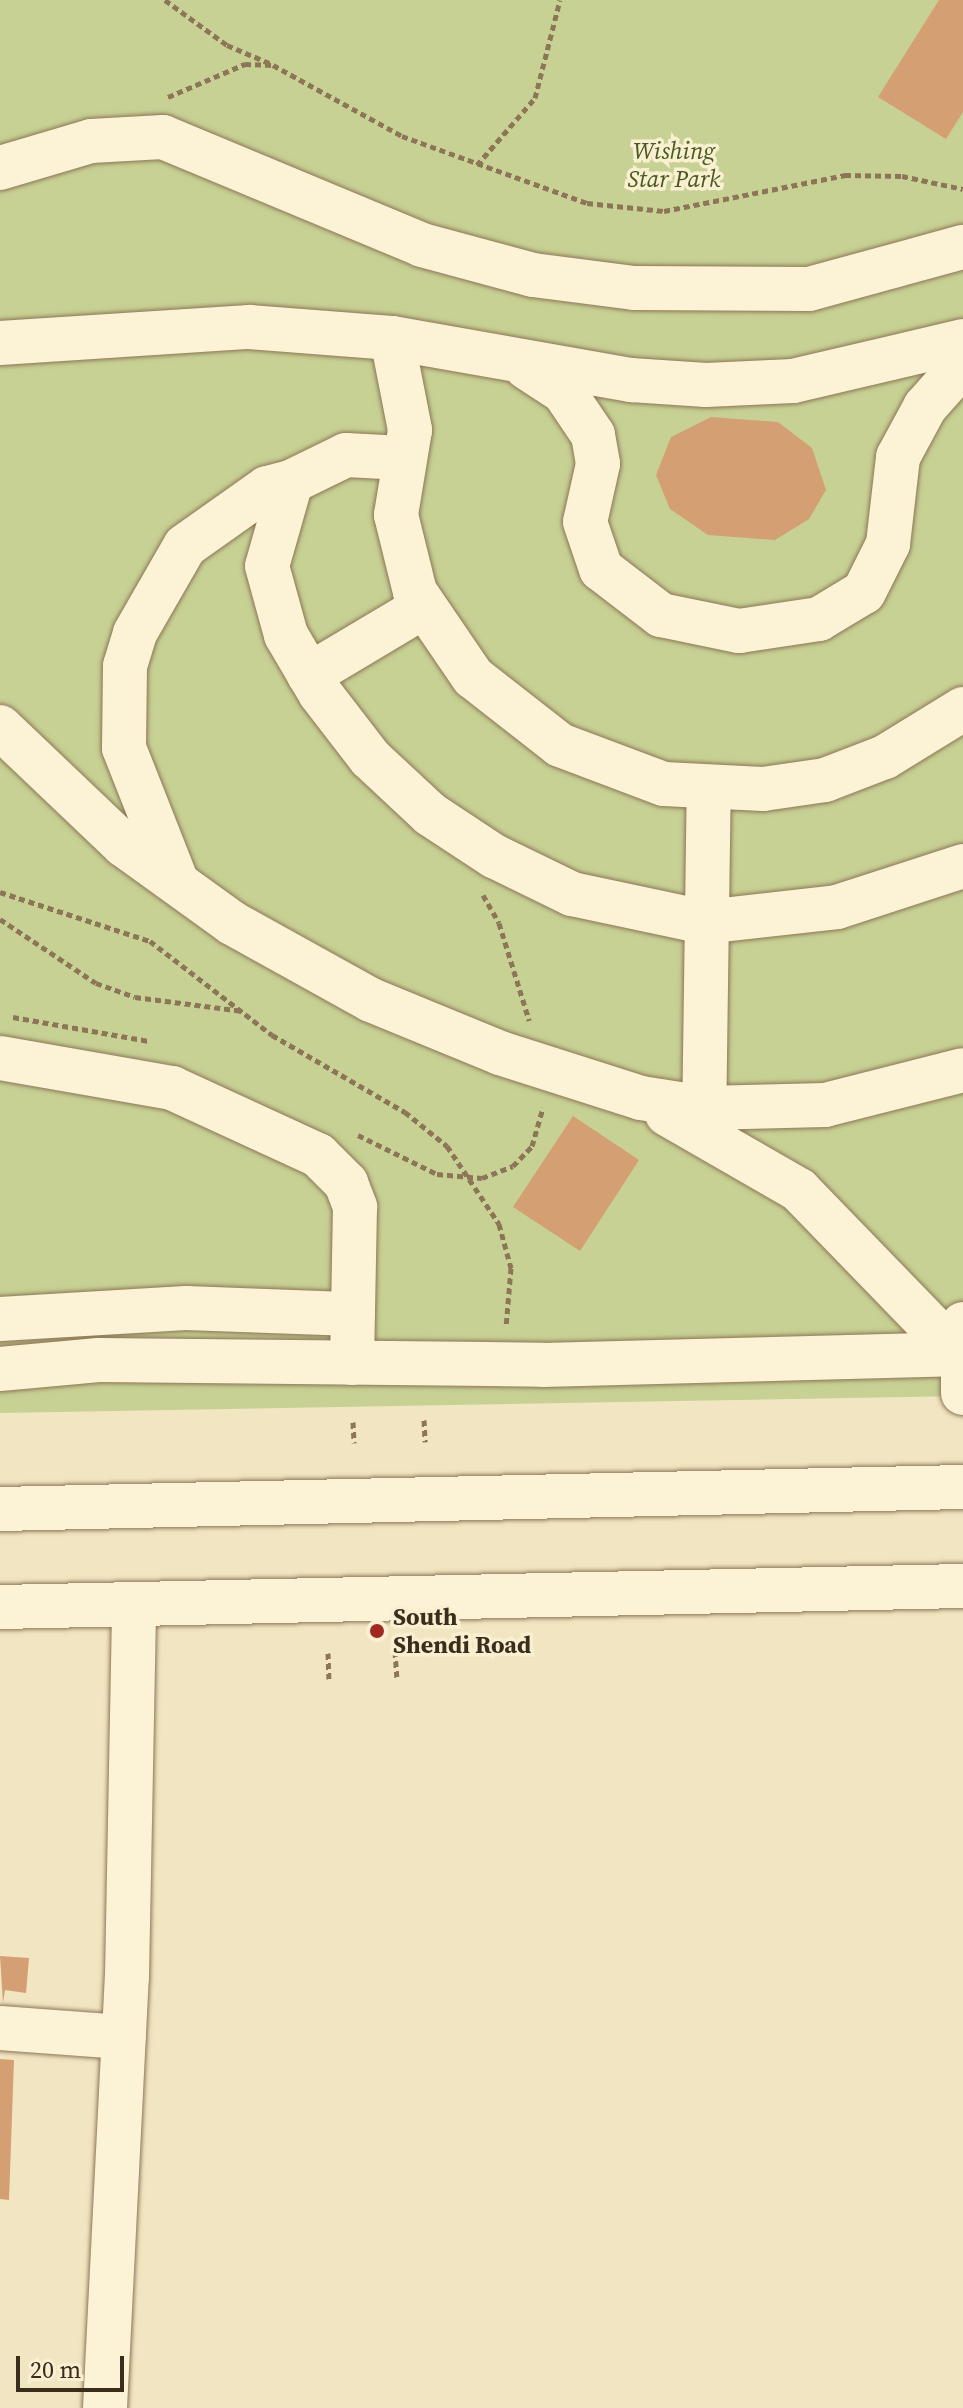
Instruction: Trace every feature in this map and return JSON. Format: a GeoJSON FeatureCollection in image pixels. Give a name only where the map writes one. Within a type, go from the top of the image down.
{"type":"FeatureCollection","features":[{"type":"Feature","properties":{"kind":"street"},"geometry":{"type":"LineString","coordinates":[[0,168],[116,136],[163,137],[422,245],[533,275],[634,288],[809,289],[963,247]]}},
{"type":"Feature","properties":{"kind":"street"},"geometry":{"type":"LineString","coordinates":[[0,343],[249,327],[392,338],[517,361],[720,385],[870,367],[963,341]]}},
{"type":"Feature","properties":{"kind":"street"},"geometry":{"type":"LineString","coordinates":[[392,338],[409,396],[396,515],[423,607],[473,677],[560,745],[617,770],[709,790],[825,780],[885,757],[963,709]]}},
{"type":"Feature","properties":{"kind":"street"},"geometry":{"type":"LineString","coordinates":[[517,361],[564,392],[593,435],[598,464],[585,522],[601,569],[626,596],[661,615],[739,631],[819,619],[864,592],[888,544],[898,457],[925,407],[963,364]]}},
{"type":"Feature","properties":{"kind":"street"},"geometry":{"type":"LineString","coordinates":[[178,886],[124,748],[125,666],[153,592],[185,546],[267,488],[291,482],[346,455],[403,458]]}},
{"type":"Feature","properties":{"kind":"street"},"geometry":{"type":"LineString","coordinates":[[291,482],[267,566],[272,600],[309,675],[370,758],[430,814],[494,856],[572,894],[704,922],[837,907],[963,866]]}},
{"type":"Feature","properties":{"kind":"street"},"geometry":{"type":"LineString","coordinates":[[309,675],[423,607]]}},
{"type":"Feature","properties":{"kind":"street"},"geometry":{"type":"LineString","coordinates":[[0,727],[70,798],[178,886],[371,1000],[554,1072],[705,1118],[799,1190],[962,1356]]}},
{"type":"Feature","properties":{"kind":"street"},"geometry":{"type":"LineString","coordinates":[[705,1118],[704,922],[709,790]]}},
{"type":"Feature","properties":{"kind":"street"},"geometry":{"type":"LineString","coordinates":[[0,1058],[172,1088],[318,1155],[346,1183],[355,1207],[352,1363]]}},
{"type":"Feature","properties":{"kind":"street"},"geometry":{"type":"LineString","coordinates":[[705,1118],[825,1105],[963,1070]]}},
{"type":"Feature","properties":{"kind":"street"},"geometry":{"type":"LineString","coordinates":[[0,1319],[186,1308],[353,1314]]}},
{"type":"Feature","properties":{"kind":"street"},"geometry":{"type":"LineString","coordinates":[[0,1369],[99,1360],[498,1365],[962,1356]]}},
{"type":"Feature","properties":{"kind":"street"},"geometry":{"type":"LineString","coordinates":[[0,1509],[963,1487]]}},
{"type":"Feature","properties":{"kind":"street"},"geometry":{"type":"LineString","coordinates":[[0,1607],[963,1586]]}},
{"type":"Feature","properties":{"kind":"street"},"geometry":{"type":"LineString","coordinates":[[105,2408],[124,2037],[134,1604]]}},
{"type":"Feature","properties":{"kind":"street"},"geometry":{"type":"LineString","coordinates":[[0,2028],[124,2037]]}},
{"type":"Feature","properties":{"kind":"path"},"geometry":{"type":"LineString","coordinates":[[165,0],[227,45],[273,65],[351,113],[477,165],[587,203],[664,211],[845,175],[902,176],[963,189]]}},
{"type":"Feature","properties":{"kind":"path"},"geometry":{"type":"LineString","coordinates":[[477,165],[535,98],[560,0]]}},
{"type":"Feature","properties":{"kind":"path"},"geometry":{"type":"LineString","coordinates":[[158,100],[245,64],[273,65]]}},
{"type":"Feature","properties":{"kind":"path"},"geometry":{"type":"LineString","coordinates":[[344,1127],[437,1174],[472,1177],[513,1166],[532,1146],[554,1072],[522,987],[479,889]]}},
{"type":"Feature","properties":{"kind":"path"},"geometry":{"type":"LineString","coordinates":[[0,892],[62,906],[150,941],[272,1035],[405,1112],[472,1177],[499,1224],[511,1268],[498,1365]]}},
{"type":"Feature","properties":{"kind":"path"},"geometry":{"type":"LineString","coordinates":[[1,919],[96,983],[135,997],[244,1011]]}},
{"type":"Feature","properties":{"kind":"path"},"geometry":{"type":"LineString","coordinates":[[0,1015],[126,1033],[167,1047]]}},
{"type":"Feature","properties":{"kind":"path"},"geometry":{"type":"LineString","coordinates":[[424,1420],[425,1442]]}},
{"type":"Feature","properties":{"kind":"path"},"geometry":{"type":"LineString","coordinates":[[353,1422],[354,1443]]}},
{"type":"Feature","properties":{"kind":"path"},"geometry":{"type":"LineString","coordinates":[[395,1651],[397,1678]]}},
{"type":"Feature","properties":{"kind":"path"},"geometry":{"type":"LineString","coordinates":[[328,1653],[329,1679]]}},
{"type":"Feature","properties":{"kind":"green space","name":"Wishing Star Park"},"geometry":{"type":"Polygon","coordinates":[[[0,0],[963,0],[963,1396],[0,1413],[0,0]]]}},
{"type":"Feature","properties":{"kind":"building"},"geometry":{"type":"Polygon","coordinates":[[[939,0],[963,0],[963,112],[946,139],[878,97],[939,0]]]}},
{"type":"Feature","properties":{"kind":"building"},"geometry":{"type":"Polygon","coordinates":[[[711,417],[778,422],[812,448],[826,490],[809,519],[775,540],[708,535],[670,509],[656,475],[671,437],[711,417]]]}},
{"type":"Feature","properties":{"kind":"building"},"geometry":{"type":"Polygon","coordinates":[[[573,1116],[639,1160],[580,1251],[513,1207],[573,1116]]]}},
{"type":"Feature","properties":{"kind":"building"},"geometry":{"type":"Polygon","coordinates":[[[0,1956],[29,1958],[26,1993],[5,1990],[3,2003],[0,1956]]]}},
{"type":"Feature","properties":{"kind":"building"},"geometry":{"type":"Polygon","coordinates":[[[0,2059],[14,2060],[9,2200],[0,2199],[0,2059]]]}},
{"type":"Feature","properties":{"kind":"place","name":"South Shendi Road"},"geometry":{"type":"Point","coordinates":[377,1631]}}]}
